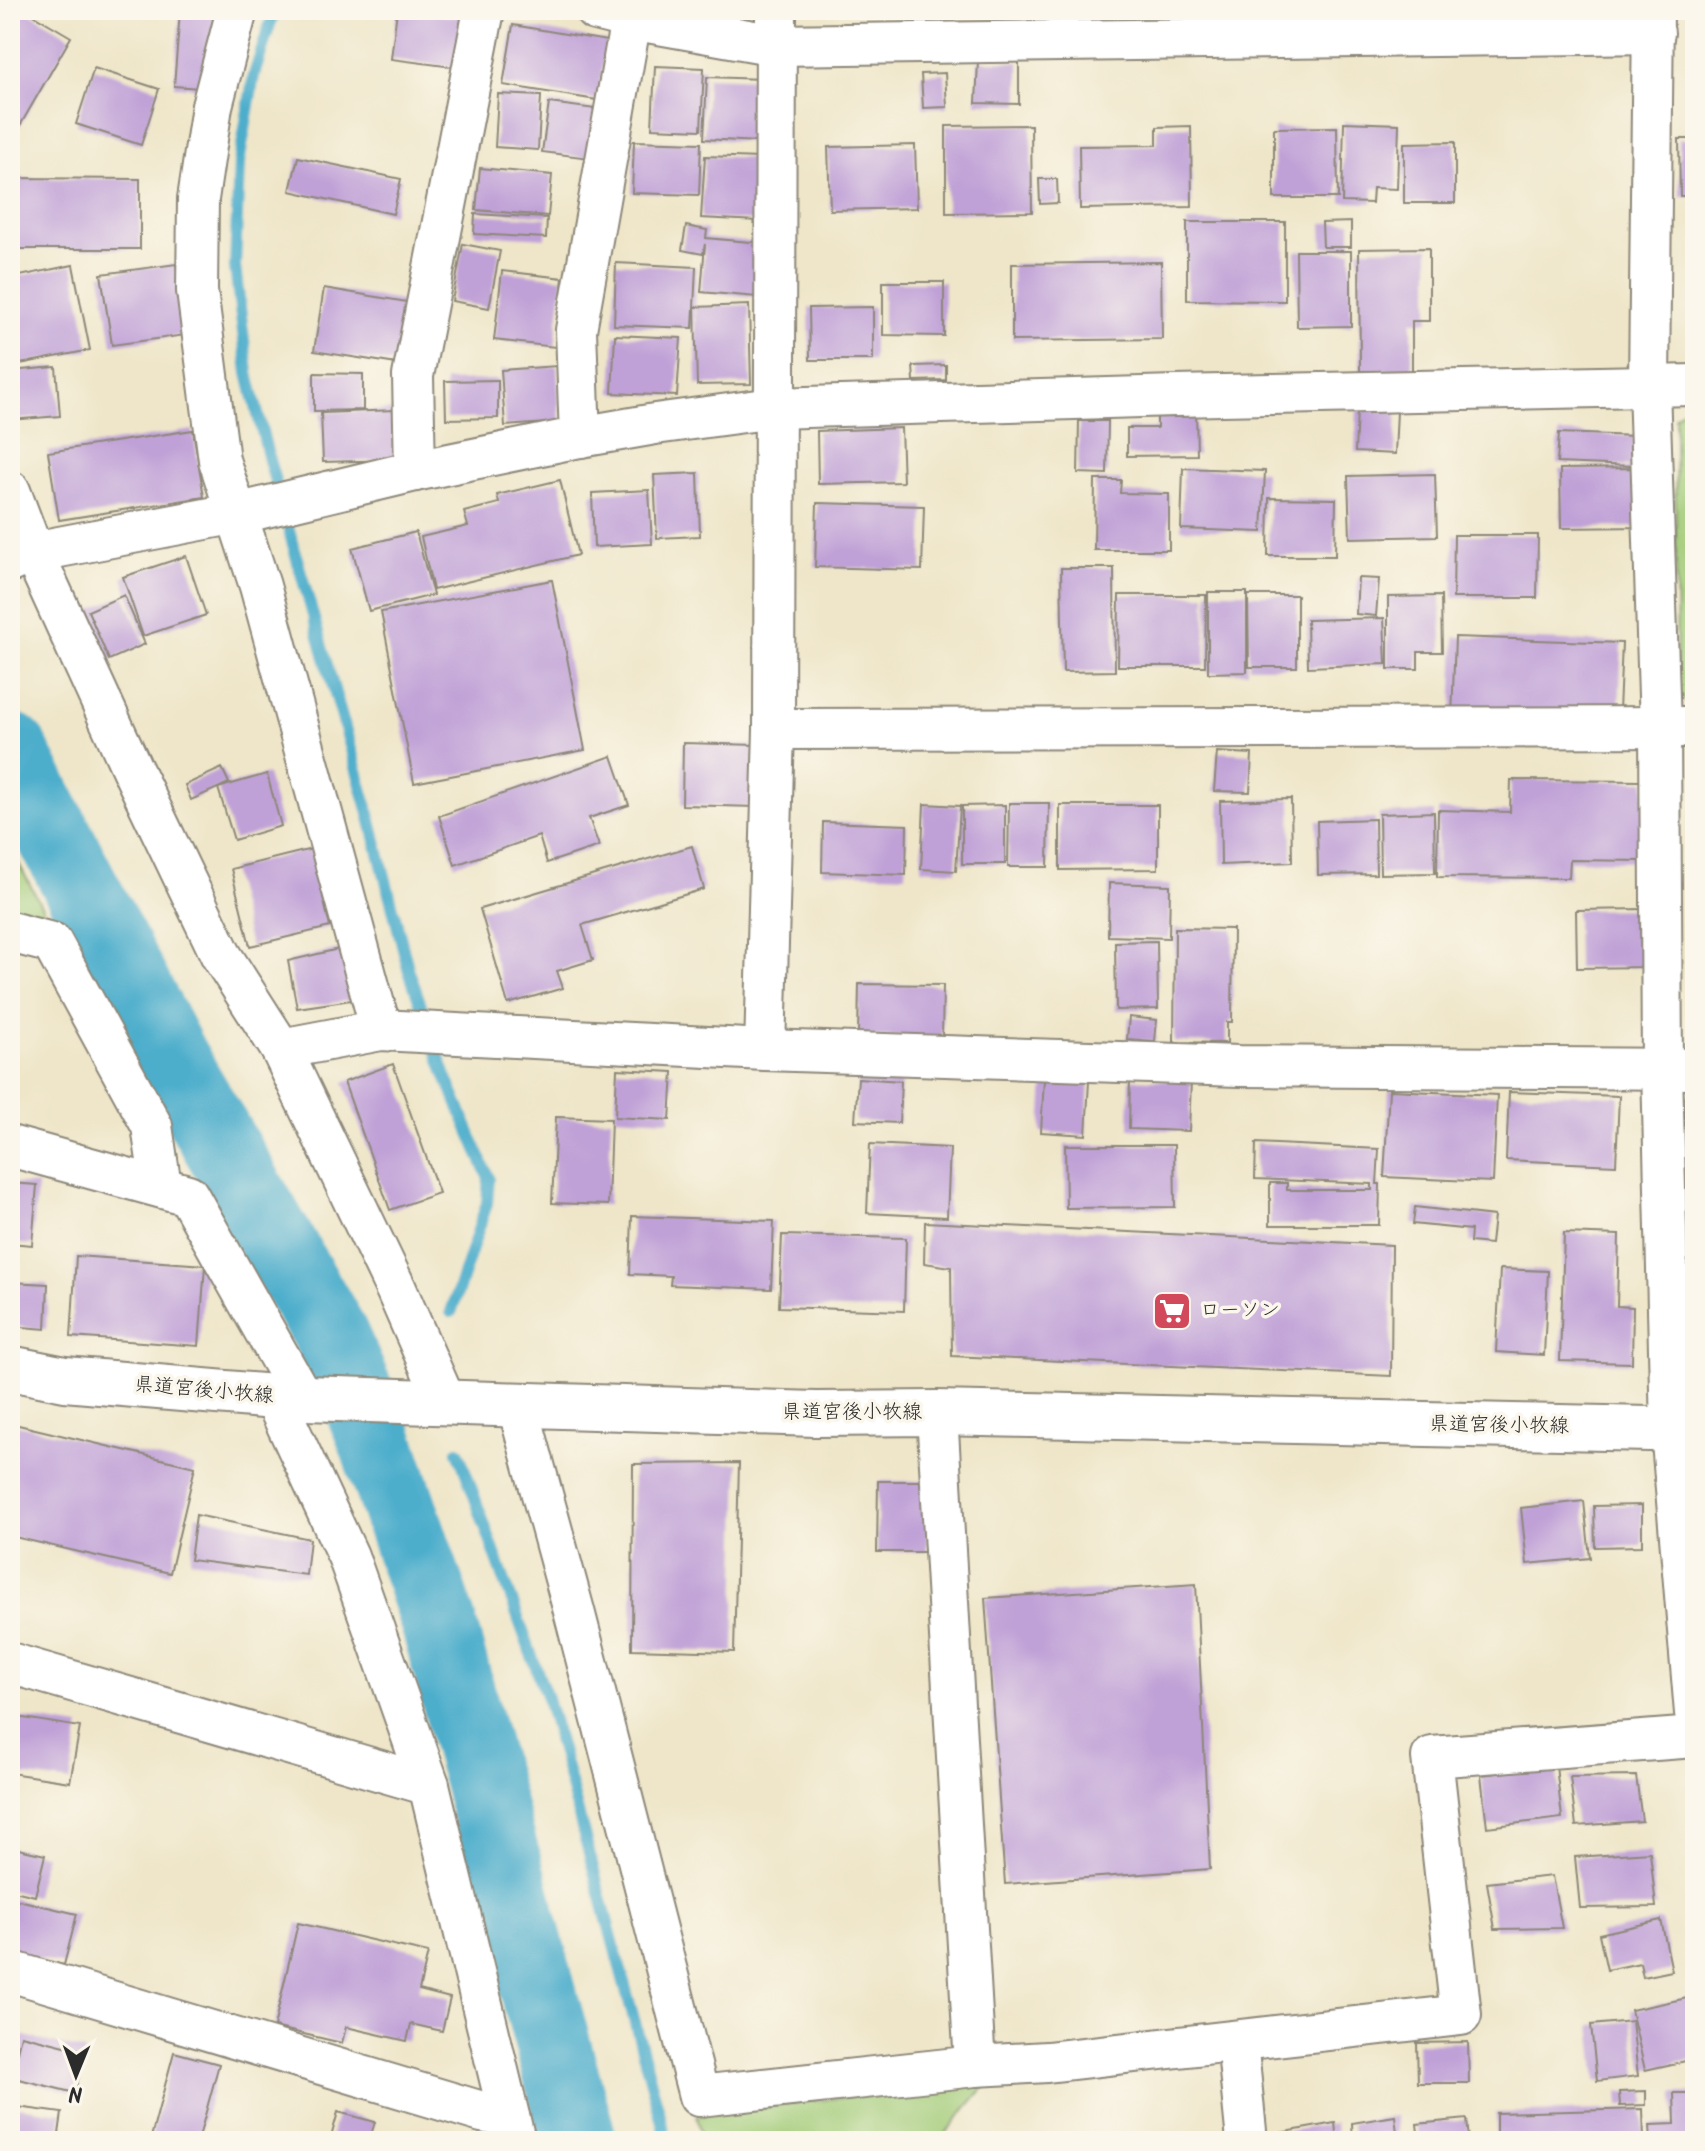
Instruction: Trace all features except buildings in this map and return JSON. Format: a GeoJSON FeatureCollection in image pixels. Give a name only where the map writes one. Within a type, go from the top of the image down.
{"type":"FeatureCollection","features":[{"type":"Feature","properties":{"kind":"main road","name":"県道宮後小牧線"},"geometry":{"type":"LineString","coordinates":[[10,1368],[65,1379],[288,1397],[816,1414],[937,1413],[1683,1430]]}},
{"type":"Feature","properties":{"kind":"street"},"geometry":{"type":"LineString","coordinates":[[237,10],[212,106],[198,199],[197,291],[219,460],[245,512],[260,586],[381,1030]]}},
{"type":"Feature","properties":{"kind":"street"},"geometry":{"type":"LineString","coordinates":[[415,471],[413,376],[484,10]]}},
{"type":"Feature","properties":{"kind":"street"},"geometry":{"type":"LineString","coordinates":[[580,437],[576,330],[613,14],[776,27],[1653,21],[1649,386],[1678,727],[1678,1068],[1683,1430],[1695,1713]]}},
{"type":"Feature","properties":{"kind":"street"},"geometry":{"type":"LineString","coordinates":[[765,1050],[774,729],[776,27]]}},
{"type":"Feature","properties":{"kind":"street"},"geometry":{"type":"LineString","coordinates":[[21,557],[245,512],[415,471],[580,437],[773,408],[1191,395],[1695,385]]}},
{"type":"Feature","properties":{"kind":"street"},"geometry":{"type":"LineString","coordinates":[[10,491],[21,557],[132,769],[221,955],[281,1049],[396,1289],[426,1401]]}},
{"type":"Feature","properties":{"kind":"street"},"geometry":{"type":"LineString","coordinates":[[774,729],[1678,727]]}},
{"type":"Feature","properties":{"kind":"street"},"geometry":{"type":"LineString","coordinates":[[10,932],[52,943],[152,1126],[161,1187]]}},
{"type":"Feature","properties":{"kind":"street"},"geometry":{"type":"LineString","coordinates":[[281,1049],[381,1030],[765,1050],[1239,1066],[1678,1068]]}},
{"type":"Feature","properties":{"kind":"street"},"geometry":{"type":"LineString","coordinates":[[10,1146],[188,1195],[288,1397],[429,1785],[512,2129]]}},
{"type":"Feature","properties":{"kind":"street"},"geometry":{"type":"LineString","coordinates":[[517,1403],[699,2096],[975,2066],[1047,2062],[1461,2015],[1432,1757],[1695,1737]]}},
{"type":"Feature","properties":{"kind":"street"},"geometry":{"type":"LineString","coordinates":[[937,1413],[975,2066]]}},
{"type":"Feature","properties":{"kind":"street"},"geometry":{"type":"LineString","coordinates":[[10,1663],[429,1785]]}},
{"type":"Feature","properties":{"kind":"street"},"geometry":{"type":"LineString","coordinates":[[10,1971],[466,2108],[512,2129]]}},
{"type":"Feature","properties":{"kind":"street"},"geometry":{"type":"LineString","coordinates":[[1237,2041],[1247,2141]]}},
{"type":"Feature","properties":{"kind":"green space"},"geometry":{"type":"Polygon","coordinates":[[[1695,403],[1695,705],[1677,696],[1675,416],[1695,403]]]}},
{"type":"Feature","properties":{"kind":"green space"},"geometry":{"type":"Polygon","coordinates":[[[10,847],[52,926],[10,915],[10,847]]]}},
{"type":"Feature","properties":{"kind":"green space"},"geometry":{"type":"Polygon","coordinates":[[[992,2078],[939,2141],[702,2141],[697,2116],[992,2078]]]}},
{"type":"Feature","properties":{"kind":"waterway"},"geometry":{"type":"LineString","coordinates":[[276,10],[254,75],[239,163],[235,267],[248,373],[269,460],[369,813],[408,968],[445,1074],[489,1178],[487,1203],[451,1312]]}},
{"type":"Feature","properties":{"kind":"waterway"},"geometry":{"type":"LineString","coordinates":[[10,750],[170,1058],[330,1334],[374,1434],[439,1625],[579,2141]]}},
{"type":"Feature","properties":{"kind":"waterway"},"geometry":{"type":"LineString","coordinates":[[458,1451],[547,1698],[667,2141]]}},
{"type":"Feature","properties":{"kind":"place","name":"ローソン"},"geometry":{"type":"Point","coordinates":[1172,1311]}}]}
